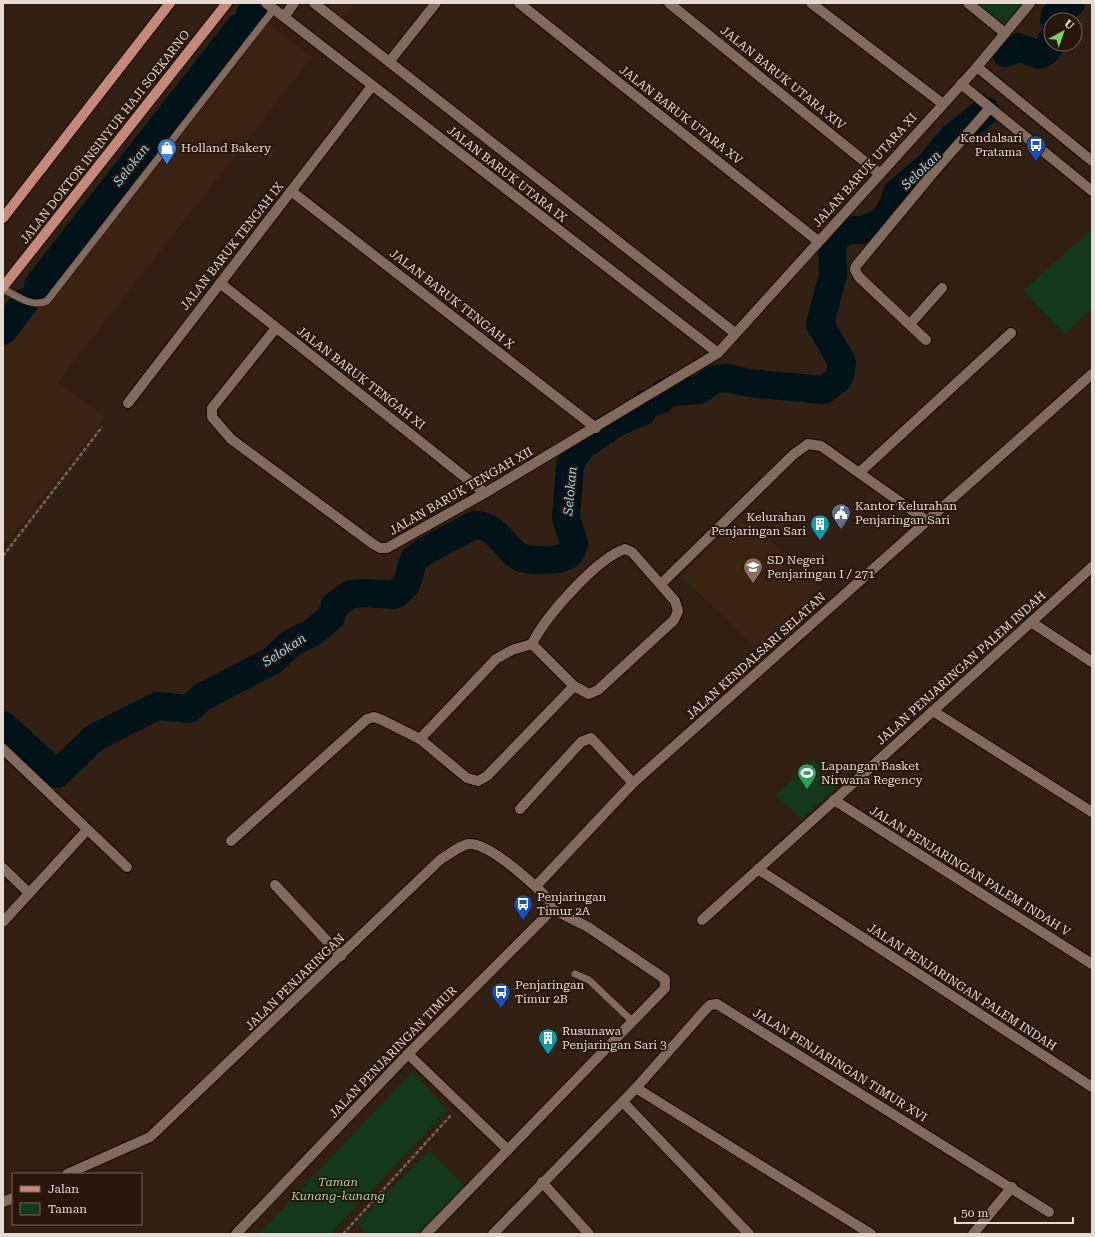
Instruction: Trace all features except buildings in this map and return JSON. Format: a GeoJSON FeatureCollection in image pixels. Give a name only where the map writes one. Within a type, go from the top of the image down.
{"type":"FeatureCollection","features":[{"type":"Feature","properties":{"kind":"main road"},"geometry":{"type":"LineString","coordinates":[[3,218],[170,3]]}},
{"type":"Feature","properties":{"kind":"main road","name":"JALAN DOKTOR INSINYUR HAJI SOEKARNO"},"geometry":{"type":"LineString","coordinates":[[3,288],[227,3]]}},
{"type":"Feature","properties":{"kind":"street"},"geometry":{"type":"LineString","coordinates":[[284,17],[294,3]]}},
{"type":"Feature","properties":{"kind":"street","name":"JALAN BARUK UTARA IX"},"geometry":{"type":"LineString","coordinates":[[314,3],[736,333]]}},
{"type":"Feature","properties":{"kind":"street"},"geometry":{"type":"LineString","coordinates":[[389,62],[436,3]]}},
{"type":"Feature","properties":{"kind":"street","name":"JALAN BARUK UTARA XIV"},"geometry":{"type":"LineString","coordinates":[[669,3],[880,174]]}},
{"type":"Feature","properties":{"kind":"street"},"geometry":{"type":"LineString","coordinates":[[811,3],[943,104]]}},
{"type":"Feature","properties":{"kind":"street"},"geometry":{"type":"LineString","coordinates":[[968,3],[1005,33]]}},
{"type":"Feature","properties":{"kind":"street","name":"JALAN BARUK UTARA XI"},"geometry":{"type":"LineString","coordinates":[[718,353],[977,67],[1030,3]]}},
{"type":"Feature","properties":{"kind":"street","name":"JALAN BARUK UTARA IX"},"geometry":{"type":"LineString","coordinates":[[269,5],[718,353]]}},
{"type":"Feature","properties":{"kind":"street","name":"JALAN BARUK UTARA XV"},"geometry":{"type":"LineString","coordinates":[[526,5],[818,241]]}},
{"type":"Feature","properties":{"kind":"street"},"geometry":{"type":"LineString","coordinates":[[977,67],[1092,161]]}},
{"type":"Feature","properties":{"kind":"street"},"geometry":{"type":"LineString","coordinates":[[960,84],[1092,191]]}},
{"type":"Feature","properties":{"kind":"street","name":"JALAN BARUK TENGAH IX"},"geometry":{"type":"LineString","coordinates":[[128,403],[372,86]]}},
{"type":"Feature","properties":{"kind":"street"},"geometry":{"type":"LineString","coordinates":[[926,340],[859,277],[855,270],[856,266],[932,173],[989,109]]}},
{"type":"Feature","properties":{"kind":"street","name":"JALAN BARUK TENGAH X"},"geometry":{"type":"LineString","coordinates":[[291,191],[596,428]]}},
{"type":"Feature","properties":{"kind":"street","name":"JALAN BARUK TENGAH XI"},"geometry":{"type":"LineString","coordinates":[[220,283],[485,493]]}},
{"type":"Feature","properties":{"kind":"street"},"geometry":{"type":"LineString","coordinates":[[910,324],[942,288]]}},
{"type":"Feature","properties":{"kind":"street","name":"JALAN BARUK TENGAH XII"},"geometry":{"type":"LineString","coordinates":[[276,328],[212,408],[212,417],[231,439],[380,548],[387,548],[485,493],[596,428],[718,353]]}},
{"type":"Feature","properties":{"kind":"street"},"geometry":{"type":"LineString","coordinates":[[860,472],[1011,333]]}},
{"type":"Feature","properties":{"kind":"street","name":"JALAN KENDALSARI SELATAN"},"geometry":{"type":"LineString","coordinates":[[536,886],[633,783],[1092,374]]}},
{"type":"Feature","properties":{"kind":"street"},"geometry":{"type":"LineString","coordinates":[[661,584],[794,454],[808,444],[821,446],[860,472],[927,521]]}},
{"type":"Feature","properties":{"kind":"street"},"geometry":{"type":"LineString","coordinates":[[420,739],[496,660],[512,650],[532,644],[538,632],[571,591],[602,563],[620,550],[625,549],[632,552],[675,601],[678,611],[674,620],[598,690],[589,694],[574,686],[532,644]]}},
{"type":"Feature","properties":{"kind":"street","name":"JALAN PENJARINGAN PALEM INDAH"},"geometry":{"type":"LineString","coordinates":[[702,920],[1092,567]]}},
{"type":"Feature","properties":{"kind":"street"},"geometry":{"type":"LineString","coordinates":[[1031,622],[1092,662]]}},
{"type":"Feature","properties":{"kind":"street"},"geometry":{"type":"LineString","coordinates":[[231,842],[367,719],[374,717],[382,720],[420,739],[467,778],[478,781],[487,776],[574,686]]}},
{"type":"Feature","properties":{"kind":"street"},"geometry":{"type":"LineString","coordinates":[[933,711],[1092,812]]}},
{"type":"Feature","properties":{"kind":"street"},"geometry":{"type":"LineString","coordinates":[[520,809],[581,742],[591,738],[633,783]]}},
{"type":"Feature","properties":{"kind":"street"},"geometry":{"type":"LineString","coordinates":[[3,749],[127,867]]}},
{"type":"Feature","properties":{"kind":"street","name":"JALAN PENJARINGAN PALEM INDAH V"},"geometry":{"type":"LineString","coordinates":[[834,800],[1092,964]]}},
{"type":"Feature","properties":{"kind":"street"},"geometry":{"type":"LineString","coordinates":[[3,922],[87,830]]}},
{"type":"Feature","properties":{"kind":"street","name":"JALAN PENJARINGAN"},"geometry":{"type":"LineString","coordinates":[[69,1173],[150,1137],[441,859],[470,843],[490,852],[536,886]]}},
{"type":"Feature","properties":{"kind":"street"},"geometry":{"type":"LineString","coordinates":[[3,868],[29,894]]}},
{"type":"Feature","properties":{"kind":"street","name":"JALAN PENJARINGAN PALEM INDAH"},"geometry":{"type":"LineString","coordinates":[[758,870],[1092,1087]]}},
{"type":"Feature","properties":{"kind":"street"},"geometry":{"type":"LineString","coordinates":[[275,885],[341,956]]}},
{"type":"Feature","properties":{"kind":"street"},"geometry":{"type":"LineString","coordinates":[[426,1234],[665,988],[665,979],[588,927],[550,908],[550,901],[536,886]]}},
{"type":"Feature","properties":{"kind":"street","name":"JALAN PENJARINGAN TIMUR"},"geometry":{"type":"LineString","coordinates":[[236,1234],[408,1054],[546,916],[550,908]]}},
{"type":"Feature","properties":{"kind":"street","name":"JALAN PENJARINGAN TIMUR XVI"},"geometry":{"type":"LineString","coordinates":[[493,1234],[542,1182],[623,1102],[705,1010],[710,1005],[717,1004],[1049,1212]]}},
{"type":"Feature","properties":{"kind":"street"},"geometry":{"type":"LineString","coordinates":[[408,1054],[508,1150]]}},
{"type":"Feature","properties":{"kind":"street"},"geometry":{"type":"LineString","coordinates":[[636,1088],[871,1234]]}},
{"type":"Feature","properties":{"kind":"street"},"geometry":{"type":"LineString","coordinates":[[623,1102],[749,1234]]}},
{"type":"Feature","properties":{"kind":"street"},"geometry":{"type":"LineString","coordinates":[[542,1182],[589,1234]]}},
{"type":"Feature","properties":{"kind":"street"},"geometry":{"type":"LineString","coordinates":[[973,1234],[1012,1188]]}},
{"type":"Feature","properties":{"kind":"lane"},"geometry":{"type":"LineString","coordinates":[[3,288],[21,299],[39,305],[47,301],[269,5]]}},
{"type":"Feature","properties":{"kind":"lane"},"geometry":{"type":"LineString","coordinates":[[575,974],[589,980],[632,1021]]}},
{"type":"Feature","properties":{"kind":"path"},"geometry":{"type":"LineString","coordinates":[[3,556],[102,427]]}},
{"type":"Feature","properties":{"kind":"path"},"geometry":{"type":"LineString","coordinates":[[343,1234],[460,1104]]}},
{"type":"Feature","properties":{"kind":"shaded area"},"geometry":{"type":"Polygon","coordinates":[[[310,3],[355,3],[337,25],[310,3]]]}},
{"type":"Feature","properties":{"kind":"shaded area"},"geometry":{"type":"Polygon","coordinates":[[[248,7],[312,57],[58,382],[106,417],[3,547],[3,327],[248,7]]]}},
{"type":"Feature","properties":{"kind":"shaded area","name":"SD Negeri Penjaringan I / 271"},"geometry":{"type":"Polygon","coordinates":[[[742,513],[825,592],[765,655],[681,577],[742,513]]]}},
{"type":"Feature","properties":{"kind":"green space"},"geometry":{"type":"Polygon","coordinates":[[[976,3],[1024,3],[1005,27],[976,3]]]}},
{"type":"Feature","properties":{"kind":"green space"},"geometry":{"type":"Polygon","coordinates":[[[1092,229],[1092,308],[1065,334],[1023,291],[1092,229]]]}},
{"type":"Feature","properties":{"kind":"green space","name":"Lapangan Basket Nirwana Regency"},"geometry":{"type":"Polygon","coordinates":[[[813,760],[838,785],[802,819],[776,795],[813,760]]]}},
{"type":"Feature","properties":{"kind":"green space","name":"Taman Kunang-kunang"},"geometry":{"type":"Polygon","coordinates":[[[413,1071],[447,1110],[330,1234],[259,1234],[413,1071]]]}},
{"type":"Feature","properties":{"kind":"green space"},"geometry":{"type":"Polygon","coordinates":[[[429,1150],[465,1186],[417,1234],[367,1234],[356,1223],[429,1150]]]}},
{"type":"Feature","properties":{"kind":"waterway","name":"Selokan"},"geometry":{"type":"LineString","coordinates":[[250,14],[258,3]]}},
{"type":"Feature","properties":{"kind":"waterway","name":"Selokan"},"geometry":{"type":"LineString","coordinates":[[1059,12],[1071,3]]}},
{"type":"Feature","properties":{"kind":"waterway","name":"Selokan"},"geometry":{"type":"LineString","coordinates":[[38,285],[240,27]]}},
{"type":"Feature","properties":{"kind":"waterway","name":"Selokan"},"geometry":{"type":"LineString","coordinates":[[1006,53],[1018,47],[1039,55],[1045,52]]}},
{"type":"Feature","properties":{"kind":"waterway","name":"Selokan"},"geometry":{"type":"LineString","coordinates":[[3,725],[57,774],[94,738],[157,706],[189,709],[202,697],[273,660],[291,643],[313,632],[331,617],[335,605],[351,594],[364,593],[395,595],[407,583],[414,559],[427,550],[474,525],[488,528],[493,531],[518,556],[522,558],[552,560],[565,557],[571,552],[574,543],[566,518],[570,465],[581,447],[614,424],[642,412],[645,404],[661,400],[664,393],[699,390],[715,379],[727,378],[749,383],[824,390],[838,379],[842,362],[820,324],[833,275],[832,247],[836,238],[845,230],[864,230],[881,222],[891,210],[897,193],[930,165],[953,137],[986,111]]}},
{"type":"Feature","properties":{"kind":"waterway","name":"Selokan"},"geometry":{"type":"LineString","coordinates":[[3,331],[25,302]]}},
{"type":"Feature","properties":{"kind":"place","name":"Kendalsari Pratama"},"geometry":{"type":"Point","coordinates":[1036,162]}},
{"type":"Feature","properties":{"kind":"place","name":"Holland Bakery"},"geometry":{"type":"Point","coordinates":[167,165]}},
{"type":"Feature","properties":{"kind":"place","name":"Kantor Kelurahan Penjaringan Sari"},"geometry":{"type":"Point","coordinates":[841,530]}},
{"type":"Feature","properties":{"kind":"place","name":"Kelurahan Penjaringan Sari"},"geometry":{"type":"Point","coordinates":[820,541]}},
{"type":"Feature","properties":{"kind":"place","name":"SD Negeri Penjaringan I / 271"},"geometry":{"type":"Point","coordinates":[753,584]}},
{"type":"Feature","properties":{"kind":"place","name":"Lapangan Basket Nirwana Regency"},"geometry":{"type":"Point","coordinates":[807,790]}},
{"type":"Feature","properties":{"kind":"place","name":"Penjaringan Timur 2A"},"geometry":{"type":"Point","coordinates":[523,921]}},
{"type":"Feature","properties":{"kind":"place","name":"Penjaringan Timur 2B"},"geometry":{"type":"Point","coordinates":[501,1009]}},
{"type":"Feature","properties":{"kind":"place","name":"Rusunawa Penjaringan Sari 3"},"geometry":{"type":"Point","coordinates":[548,1055]}}]}
